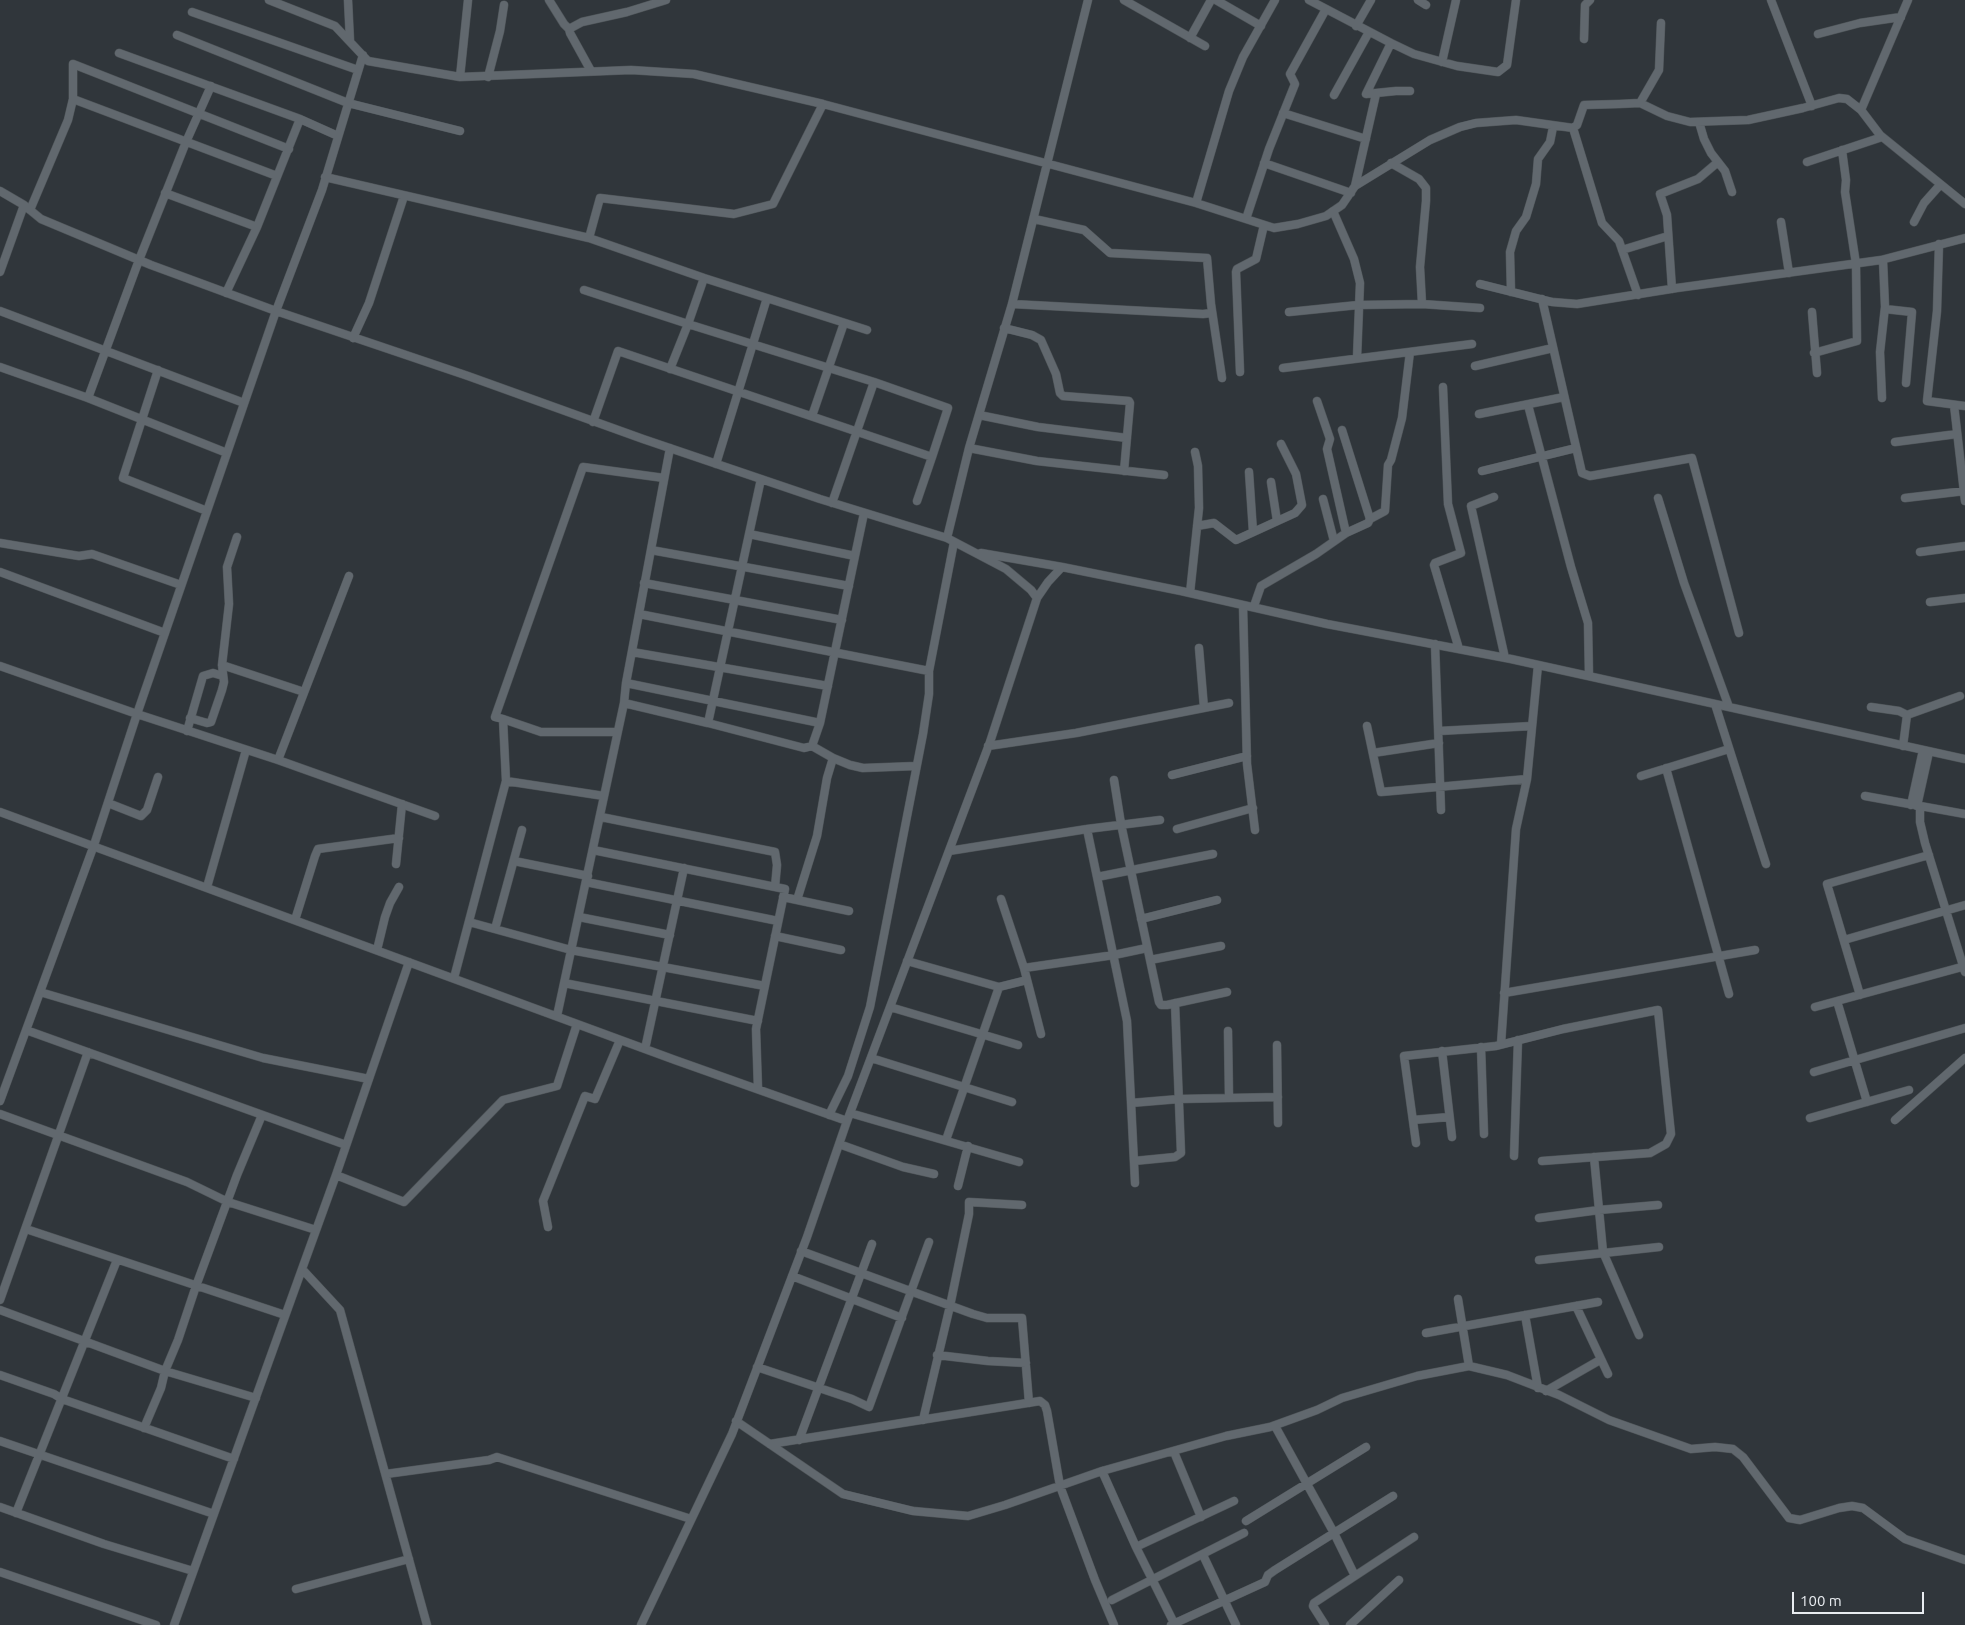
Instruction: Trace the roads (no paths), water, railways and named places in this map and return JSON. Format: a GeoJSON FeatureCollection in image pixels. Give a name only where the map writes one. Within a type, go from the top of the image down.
{"type":"FeatureCollection","features":[{"type":"Feature","properties":{"kind":"street"},"geometry":{"type":"LineString","coordinates":[[269,0],[335,26],[368,61],[460,77],[631,70],[694,74],[823,104],[1196,204],[1274,228],[1326,216],[1342,205],[1353,189],[1376,94]]}},
{"type":"Feature","properties":{"kind":"street"},"geometry":{"type":"LineString","coordinates":[[348,0],[350,40]]}},
{"type":"Feature","properties":{"kind":"street"},"geometry":{"type":"LineString","coordinates":[[460,77],[468,0]]}},
{"type":"Feature","properties":{"kind":"street"},"geometry":{"type":"LineString","coordinates":[[549,0],[564,24],[570,29],[570,34],[591,71]]}},
{"type":"Feature","properties":{"kind":"street"},"geometry":{"type":"LineString","coordinates":[[570,29],[582,22],[627,12],[666,0]]}},
{"type":"Feature","properties":{"kind":"street"},"geometry":{"type":"LineString","coordinates":[[830,1115],[848,1076],[870,1007],[902,848],[926,712],[929,670],[969,448],[1012,304],[1088,0]]}},
{"type":"Feature","properties":{"kind":"street"},"geometry":{"type":"LineString","coordinates":[[1124,0],[1205,46]]}},
{"type":"Feature","properties":{"kind":"street"},"geometry":{"type":"LineString","coordinates":[[1190,38],[1211,0]]}},
{"type":"Feature","properties":{"kind":"street"},"geometry":{"type":"LineString","coordinates":[[1216,0],[1261,26]]}},
{"type":"Feature","properties":{"kind":"street"},"geometry":{"type":"LineString","coordinates":[[1196,204],[1229,91],[1243,57],[1275,0]]}},
{"type":"Feature","properties":{"kind":"street"},"geometry":{"type":"LineString","coordinates":[[1309,0],[1356,26],[1414,54],[1457,66],[1498,72],[1507,65],[1516,0]]}},
{"type":"Feature","properties":{"kind":"street"},"geometry":{"type":"LineString","coordinates":[[1356,26],[1372,0]]}},
{"type":"Feature","properties":{"kind":"street"},"geometry":{"type":"LineString","coordinates":[[1418,0],[1426,5]]}},
{"type":"Feature","properties":{"kind":"street"},"geometry":{"type":"LineString","coordinates":[[1442,62],[1456,0]]}},
{"type":"Feature","properties":{"kind":"street"},"geometry":{"type":"LineString","coordinates":[[1584,39],[1585,5],[1590,0]]}},
{"type":"Feature","properties":{"kind":"street"},"geometry":{"type":"LineString","coordinates":[[1771,0],[1812,106]]}},
{"type":"Feature","properties":{"kind":"street"},"geometry":{"type":"LineString","coordinates":[[1861,110],[1908,0]]}},
{"type":"Feature","properties":{"kind":"street"},"geometry":{"type":"LineString","coordinates":[[488,77],[500,31],[504,5]]}},
{"type":"Feature","properties":{"kind":"street"},"geometry":{"type":"LineString","coordinates":[[1246,219],[1264,162],[1295,84],[1290,74],[1326,9]]}},
{"type":"Feature","properties":{"kind":"street"},"geometry":{"type":"LineString","coordinates":[[192,12],[358,70]]}},
{"type":"Feature","properties":{"kind":"street"},"geometry":{"type":"LineString","coordinates":[[1818,34],[1901,17]]}},
{"type":"Feature","properties":{"kind":"street"},"geometry":{"type":"LineString","coordinates":[[1640,103],[1659,70],[1662,23]]}},
{"type":"Feature","properties":{"kind":"street"},"geometry":{"type":"LineString","coordinates":[[1334,95],[1369,32]]}},
{"type":"Feature","properties":{"kind":"street"},"geometry":{"type":"LineString","coordinates":[[177,35],[348,103],[460,131]]}},
{"type":"Feature","properties":{"kind":"street"},"geometry":{"type":"LineString","coordinates":[[1391,43],[1366,94],[1410,91]]}},
{"type":"Feature","properties":{"kind":"street"},"geometry":{"type":"LineString","coordinates":[[119,53],[300,119],[338,136]]}},
{"type":"Feature","properties":{"kind":"street"},"geometry":{"type":"LineString","coordinates":[[0,1101],[94,845],[244,402],[326,177],[363,55]]}},
{"type":"Feature","properties":{"kind":"street"},"geometry":{"type":"LineString","coordinates":[[0,272],[68,120],[73,99],[73,64],[288,149]]}},
{"type":"Feature","properties":{"kind":"street"},"geometry":{"type":"LineString","coordinates":[[88,398],[139,260],[210,86]]}},
{"type":"Feature","properties":{"kind":"street"},"geometry":{"type":"LineString","coordinates":[[1353,189],[1430,140],[1476,124],[1516,120],[1554,127],[1573,128],[1577,125],[1584,105],[1640,103],[1667,116],[1690,122],[1748,120],[1839,98],[1847,99],[1861,110],[1882,137],[1965,204]]}},
{"type":"Feature","properties":{"kind":"street"},"geometry":{"type":"LineString","coordinates":[[73,99],[278,176]]}},
{"type":"Feature","properties":{"kind":"street"},"geometry":{"type":"LineString","coordinates":[[589,238],[600,198],[734,214],[773,204],[823,104]]}},
{"type":"Feature","properties":{"kind":"street"},"geometry":{"type":"LineString","coordinates":[[1283,114],[1366,139]]}},
{"type":"Feature","properties":{"kind":"street"},"geometry":{"type":"LineString","coordinates":[[226,293],[257,227],[300,119]]}},
{"type":"Feature","properties":{"kind":"street"},"geometry":{"type":"LineString","coordinates":[[1699,122],[1704,139],[1725,171],[1732,192]]}},
{"type":"Feature","properties":{"kind":"street"},"geometry":{"type":"LineString","coordinates":[[1511,292],[1510,252],[1516,232],[1526,217],[1536,184],[1538,159],[1550,142],[1554,127]]}},
{"type":"Feature","properties":{"kind":"street"},"geometry":{"type":"LineString","coordinates":[[1573,128],[1602,223],[1619,241],[1638,295]]}},
{"type":"Feature","properties":{"kind":"street"},"geometry":{"type":"LineString","coordinates":[[1807,162],[1882,137]]}},
{"type":"Feature","properties":{"kind":"street"},"geometry":{"type":"LineString","coordinates":[[1814,353],[1858,341],[1856,264],[1845,192],[1846,180],[1842,150]]}},
{"type":"Feature","properties":{"kind":"street"},"geometry":{"type":"LineString","coordinates":[[1264,162],[1353,189]]}},
{"type":"Feature","properties":{"kind":"street"},"geometry":{"type":"LineString","coordinates":[[1672,289],[1667,215],[1660,194],[1698,179],[1718,162]]}},
{"type":"Feature","properties":{"kind":"street"},"geometry":{"type":"LineString","coordinates":[[1392,163],[1419,179],[1426,188],[1420,267],[1422,304]]}},
{"type":"Feature","properties":{"kind":"street"},"geometry":{"type":"LineString","coordinates":[[326,177],[589,238],[704,278],[867,330]]}},
{"type":"Feature","properties":{"kind":"street"},"geometry":{"type":"LineString","coordinates":[[1914,222],[1924,203],[1940,185]]}},
{"type":"Feature","properties":{"kind":"street"},"geometry":{"type":"LineString","coordinates":[[0,191],[42,219],[139,260],[226,293],[760,479],[951,540],[1006,569],[1031,590],[1037,598]]}},
{"type":"Feature","properties":{"kind":"street"},"geometry":{"type":"LineString","coordinates":[[166,193],[257,227]]}},
{"type":"Feature","properties":{"kind":"street"},"geometry":{"type":"LineString","coordinates":[[353,338],[368,303],[404,196]]}},
{"type":"Feature","properties":{"kind":"street"},"geometry":{"type":"LineString","coordinates":[[1333,211],[1354,259],[1360,282],[1357,358]]}},
{"type":"Feature","properties":{"kind":"street"},"geometry":{"type":"LineString","coordinates":[[1034,218],[1084,230],[1110,253],[1207,258],[1212,313],[1222,378]]}},
{"type":"Feature","properties":{"kind":"street"},"geometry":{"type":"LineString","coordinates":[[1781,222],[1789,273]]}},
{"type":"Feature","properties":{"kind":"street"},"geometry":{"type":"LineString","coordinates":[[1240,372],[1236,272],[1237,269],[1256,259],[1264,225]]}},
{"type":"Feature","properties":{"kind":"street"},"geometry":{"type":"LineString","coordinates":[[1622,250],[1668,236]]}},
{"type":"Feature","properties":{"kind":"street"},"geometry":{"type":"LineString","coordinates":[[1480,284],[1542,299],[1576,304],[1883,260],[1965,238]]}},
{"type":"Feature","properties":{"kind":"street"},"geometry":{"type":"LineString","coordinates":[[1940,244],[1937,311],[1927,400],[1965,406]]}},
{"type":"Feature","properties":{"kind":"street"},"geometry":{"type":"LineString","coordinates":[[1882,398],[1880,352],[1884,309],[1883,260]]}},
{"type":"Feature","properties":{"kind":"street"},"geometry":{"type":"LineString","coordinates":[[670,369],[704,278]]}},
{"type":"Feature","properties":{"kind":"street"},"geometry":{"type":"LineString","coordinates":[[584,290],[874,382],[948,408],[917,502]]}},
{"type":"Feature","properties":{"kind":"street"},"geometry":{"type":"LineString","coordinates":[[716,464],[767,298]]}},
{"type":"Feature","properties":{"kind":"street"},"geometry":{"type":"LineString","coordinates":[[1542,299],[1582,473],[1585,476],[1692,458],[1739,632]]}},
{"type":"Feature","properties":{"kind":"street"},"geometry":{"type":"LineString","coordinates":[[1012,304],[1212,313]]}},
{"type":"Feature","properties":{"kind":"street"},"geometry":{"type":"LineString","coordinates":[[1289,312],[1358,305],[1422,304],[1480,308]]}},
{"type":"Feature","properties":{"kind":"street"},"geometry":{"type":"LineString","coordinates":[[1884,309],[1912,312],[1906,383]]}},
{"type":"Feature","properties":{"kind":"street"},"geometry":{"type":"LineString","coordinates":[[0,311],[244,402]]}},
{"type":"Feature","properties":{"kind":"street"},"geometry":{"type":"LineString","coordinates":[[1812,312],[1817,373]]}},
{"type":"Feature","properties":{"kind":"street"},"geometry":{"type":"LineString","coordinates":[[812,416],[844,322]]}},
{"type":"Feature","properties":{"kind":"street"},"geometry":{"type":"LineString","coordinates":[[1004,328],[1032,335],[1040,340],[1056,374],[1060,393],[1063,396],[1129,400],[1131,405],[1124,471]]}},
{"type":"Feature","properties":{"kind":"street"},"geometry":{"type":"LineString","coordinates":[[1283,368],[1472,344]]}},
{"type":"Feature","properties":{"kind":"street"},"geometry":{"type":"LineString","coordinates":[[1475,366],[1553,348]]}},
{"type":"Feature","properties":{"kind":"street"},"geometry":{"type":"LineString","coordinates":[[593,422],[618,351],[932,457]]}},
{"type":"Feature","properties":{"kind":"street"},"geometry":{"type":"LineString","coordinates":[[1254,606],[1261,586],[1385,511],[1388,465],[1402,418],[1410,352]]}},
{"type":"Feature","properties":{"kind":"street"},"geometry":{"type":"LineString","coordinates":[[0,367],[88,398],[227,453]]}},
{"type":"Feature","properties":{"kind":"street"},"geometry":{"type":"LineString","coordinates":[[158,370],[123,478],[207,511]]}},
{"type":"Feature","properties":{"kind":"street"},"geometry":{"type":"LineString","coordinates":[[832,503],[874,382]]}},
{"type":"Feature","properties":{"kind":"street"},"geometry":{"type":"LineString","coordinates":[[1443,386],[1448,504],[1461,553],[1434,565],[1459,649]]}},
{"type":"Feature","properties":{"kind":"street"},"geometry":{"type":"LineString","coordinates":[[1479,414],[1528,406],[1564,397]]}},
{"type":"Feature","properties":{"kind":"street"},"geometry":{"type":"LineString","coordinates":[[1317,401],[1331,441],[1327,449],[1346,533]]}},
{"type":"Feature","properties":{"kind":"street"},"geometry":{"type":"LineString","coordinates":[[1954,405],[1965,501]]}},
{"type":"Feature","properties":{"kind":"street"},"geometry":{"type":"LineString","coordinates":[[1528,406],[1588,623],[1589,676]]}},
{"type":"Feature","properties":{"kind":"street"},"geometry":{"type":"LineString","coordinates":[[979,415],[1038,427],[1127,438]]}},
{"type":"Feature","properties":{"kind":"street"},"geometry":{"type":"LineString","coordinates":[[1342,430],[1370,519]]}},
{"type":"Feature","properties":{"kind":"street"},"geometry":{"type":"LineString","coordinates":[[1895,442],[1957,434]]}},
{"type":"Feature","properties":{"kind":"street"},"geometry":{"type":"LineString","coordinates":[[1197,526],[1214,523],[1236,540],[1295,513],[1302,505],[1296,474],[1281,444]]}},
{"type":"Feature","properties":{"kind":"street"},"geometry":{"type":"LineString","coordinates":[[557,1016],[601,816],[616,732],[624,703],[644,583],[670,448]]}},
{"type":"Feature","properties":{"kind":"street"},"geometry":{"type":"LineString","coordinates":[[969,448],[1037,462],[1164,475]]}},
{"type":"Feature","properties":{"kind":"street"},"geometry":{"type":"LineString","coordinates":[[1482,471],[1576,448]]}},
{"type":"Feature","properties":{"kind":"street"},"geometry":{"type":"LineString","coordinates":[[1190,593],[1199,489],[1195,452]]}},
{"type":"Feature","properties":{"kind":"street"},"geometry":{"type":"LineString","coordinates":[[616,732],[541,732],[495,717],[583,467],[664,478]]}},
{"type":"Feature","properties":{"kind":"street"},"geometry":{"type":"LineString","coordinates":[[1249,472],[1254,532]]}},
{"type":"Feature","properties":{"kind":"street"},"geometry":{"type":"LineString","coordinates":[[708,723],[760,479]]}},
{"type":"Feature","properties":{"kind":"street"},"geometry":{"type":"LineString","coordinates":[[1271,482],[1277,521]]}},
{"type":"Feature","properties":{"kind":"street"},"geometry":{"type":"LineString","coordinates":[[1905,498],[1964,492]]}},
{"type":"Feature","properties":{"kind":"street"},"geometry":{"type":"LineString","coordinates":[[1494,497],[1471,506],[1505,658]]}},
{"type":"Feature","properties":{"kind":"street"},"geometry":{"type":"LineString","coordinates":[[1658,498],[1684,583],[1729,707]]}},
{"type":"Feature","properties":{"kind":"street"},"geometry":{"type":"LineString","coordinates":[[1323,499],[1334,541]]}},
{"type":"Feature","properties":{"kind":"street"},"geometry":{"type":"LineString","coordinates":[[812,746],[820,723],[864,513]]}},
{"type":"Feature","properties":{"kind":"street"},"geometry":{"type":"LineString","coordinates":[[748,534],[855,556]]}},
{"type":"Feature","properties":{"kind":"street"},"geometry":{"type":"LineString","coordinates":[[190,718],[207,723],[213,720],[222,690],[222,665],[230,604],[227,567],[237,537]]}},
{"type":"Feature","properties":{"kind":"street"},"geometry":{"type":"LineString","coordinates":[[0,543],[79,556],[92,554],[181,585]]}},
{"type":"Feature","properties":{"kind":"street"},"geometry":{"type":"LineString","coordinates":[[1920,552],[1965,546]]}},
{"type":"Feature","properties":{"kind":"street"},"geometry":{"type":"LineString","coordinates":[[651,550],[849,586]]}},
{"type":"Feature","properties":{"kind":"street"},"geometry":{"type":"LineString","coordinates":[[976,552],[1062,567],[1254,606],[1327,624],[1505,658],[1965,759]]}},
{"type":"Feature","properties":{"kind":"street"},"geometry":{"type":"LineString","coordinates":[[641,1625],[736,1421],[792,1276],[847,1121],[988,746],[1037,598],[1062,567]]}},
{"type":"Feature","properties":{"kind":"street"},"geometry":{"type":"LineString","coordinates":[[0,572],[165,633]]}},
{"type":"Feature","properties":{"kind":"street"},"geometry":{"type":"LineString","coordinates":[[278,760],[349,576]]}},
{"type":"Feature","properties":{"kind":"street"},"geometry":{"type":"LineString","coordinates":[[644,583],[842,620]]}},
{"type":"Feature","properties":{"kind":"street"},"geometry":{"type":"LineString","coordinates":[[1930,602],[1965,598]]}},
{"type":"Feature","properties":{"kind":"street"},"geometry":{"type":"LineString","coordinates":[[1243,605],[1247,756],[1255,830]]}},
{"type":"Feature","properties":{"kind":"street"},"geometry":{"type":"LineString","coordinates":[[639,614],[929,670]]}},
{"type":"Feature","properties":{"kind":"street"},"geometry":{"type":"LineString","coordinates":[[1435,644],[1441,810]]}},
{"type":"Feature","properties":{"kind":"street"},"geometry":{"type":"LineString","coordinates":[[1199,648],[1204,708]]}},
{"type":"Feature","properties":{"kind":"street"},"geometry":{"type":"LineString","coordinates":[[632,652],[828,686]]}},
{"type":"Feature","properties":{"kind":"street"},"geometry":{"type":"LineString","coordinates":[[222,665],[304,692]]}},
{"type":"Feature","properties":{"kind":"street"},"geometry":{"type":"LineString","coordinates":[[1501,1044],[1516,829],[1527,779],[1538,665]]}},
{"type":"Feature","properties":{"kind":"street"},"geometry":{"type":"LineString","coordinates":[[0,666],[187,731],[278,760],[435,816]]}},
{"type":"Feature","properties":{"kind":"street"},"geometry":{"type":"LineString","coordinates":[[187,731],[203,676],[213,673],[223,676]]}},
{"type":"Feature","properties":{"kind":"street"},"geometry":{"type":"LineString","coordinates":[[626,683],[820,723]]}},
{"type":"Feature","properties":{"kind":"street"},"geometry":{"type":"LineString","coordinates":[[1871,707],[1899,711],[1907,715],[1960,696]]}},
{"type":"Feature","properties":{"kind":"street"},"geometry":{"type":"LineString","coordinates":[[624,703],[804,748],[812,746],[850,766],[863,768],[916,766]]}},
{"type":"Feature","properties":{"kind":"street"},"geometry":{"type":"LineString","coordinates":[[988,746],[1076,733],[1229,703]]}},
{"type":"Feature","properties":{"kind":"street"},"geometry":{"type":"LineString","coordinates":[[1715,704],[1766,864]]}},
{"type":"Feature","properties":{"kind":"street"},"geometry":{"type":"LineString","coordinates":[[1903,746],[1907,715]]}},
{"type":"Feature","properties":{"kind":"street"},"geometry":{"type":"LineString","coordinates":[[454,978],[506,781],[503,719]]}},
{"type":"Feature","properties":{"kind":"street"},"geometry":{"type":"LineString","coordinates":[[1367,726],[1382,792],[1527,779]]}},
{"type":"Feature","properties":{"kind":"street"},"geometry":{"type":"LineString","coordinates":[[1439,731],[1532,726]]}},
{"type":"Feature","properties":{"kind":"street"},"geometry":{"type":"LineString","coordinates":[[1373,753],[1439,743]]}},
{"type":"Feature","properties":{"kind":"street"},"geometry":{"type":"LineString","coordinates":[[1641,776],[1729,749]]}},
{"type":"Feature","properties":{"kind":"street"},"geometry":{"type":"LineString","coordinates":[[207,887],[246,750]]}},
{"type":"Feature","properties":{"kind":"street"},"geometry":{"type":"LineString","coordinates":[[1815,1007],[1964,968],[1916,806],[1926,751]]}},
{"type":"Feature","properties":{"kind":"street"},"geometry":{"type":"LineString","coordinates":[[1172,776],[1247,756]]}},
{"type":"Feature","properties":{"kind":"street"},"geometry":{"type":"LineString","coordinates":[[797,900],[808,861],[818,836],[827,778],[833,758]]}},
{"type":"Feature","properties":{"kind":"street"},"geometry":{"type":"LineString","coordinates":[[1666,768],[1720,956],[1729,994]]}},
{"type":"Feature","properties":{"kind":"street"},"geometry":{"type":"LineString","coordinates":[[108,802],[141,816],[146,810],[158,777]]}},
{"type":"Feature","properties":{"kind":"street"},"geometry":{"type":"LineString","coordinates":[[1114,780],[1121,824],[1159,1002],[1161,1005],[1175,1003],[1227,992]]}},
{"type":"Feature","properties":{"kind":"street"},"geometry":{"type":"LineString","coordinates":[[506,781],[604,796]]}},
{"type":"Feature","properties":{"kind":"street"},"geometry":{"type":"LineString","coordinates":[[1865,796],[1965,814]]}},
{"type":"Feature","properties":{"kind":"street"},"geometry":{"type":"LineString","coordinates":[[396,864],[402,804]]}},
{"type":"Feature","properties":{"kind":"street"},"geometry":{"type":"LineString","coordinates":[[1177,829],[1253,808]]}},
{"type":"Feature","properties":{"kind":"street"},"geometry":{"type":"LineString","coordinates":[[0,812],[620,1040],[847,1121]]}},
{"type":"Feature","properties":{"kind":"street"},"geometry":{"type":"LineString","coordinates":[[601,816],[775,852],[777,865],[775,887]]}},
{"type":"Feature","properties":{"kind":"street"},"geometry":{"type":"LineString","coordinates":[[949,851],[1121,824],[1160,820]]}},
{"type":"Feature","properties":{"kind":"street"},"geometry":{"type":"LineString","coordinates":[[1087,829],[1127,1021],[1135,1183]]}},
{"type":"Feature","properties":{"kind":"street"},"geometry":{"type":"LineString","coordinates":[[495,929],[522,830]]}},
{"type":"Feature","properties":{"kind":"street"},"geometry":{"type":"LineString","coordinates":[[295,920],[318,849],[399,838]]}},
{"type":"Feature","properties":{"kind":"street"},"geometry":{"type":"LineString","coordinates":[[593,850],[785,889],[756,1029],[758,1089]]}},
{"type":"Feature","properties":{"kind":"street"},"geometry":{"type":"LineString","coordinates":[[1097,877],[1213,854]]}},
{"type":"Feature","properties":{"kind":"street"},"geometry":{"type":"LineString","coordinates":[[1860,995],[1827,884],[1929,855]]}},
{"type":"Feature","properties":{"kind":"street"},"geometry":{"type":"LineString","coordinates":[[514,861],[677,901],[778,921]]}},
{"type":"Feature","properties":{"kind":"street"},"geometry":{"type":"LineString","coordinates":[[645,1049],[684,868]]}},
{"type":"Feature","properties":{"kind":"street"},"geometry":{"type":"LineString","coordinates":[[377,950],[385,917],[399,887]]}},
{"type":"Feature","properties":{"kind":"street"},"geometry":{"type":"LineString","coordinates":[[783,897],[849,912]]}},
{"type":"Feature","properties":{"kind":"street"},"geometry":{"type":"LineString","coordinates":[[1001,899],[1024,968],[1041,1034]]}},
{"type":"Feature","properties":{"kind":"street"},"geometry":{"type":"LineString","coordinates":[[1141,919],[1217,900]]}},
{"type":"Feature","properties":{"kind":"street"},"geometry":{"type":"LineString","coordinates":[[1844,940],[1965,904]]}},
{"type":"Feature","properties":{"kind":"street"},"geometry":{"type":"LineString","coordinates":[[579,917],[670,934]]}},
{"type":"Feature","properties":{"kind":"street"},"geometry":{"type":"LineString","coordinates":[[469,922],[571,950],[765,986]]}},
{"type":"Feature","properties":{"kind":"street"},"geometry":{"type":"LineString","coordinates":[[775,936],[841,950]]}},
{"type":"Feature","properties":{"kind":"street"},"geometry":{"type":"LineString","coordinates":[[1150,960],[1221,946]]}},
{"type":"Feature","properties":{"kind":"street"},"geometry":{"type":"LineString","coordinates":[[1024,968],[1114,955],[1147,948]]}},
{"type":"Feature","properties":{"kind":"street"},"geometry":{"type":"LineString","coordinates":[[1504,993],[1755,950]]}},
{"type":"Feature","properties":{"kind":"street"},"geometry":{"type":"LineString","coordinates":[[907,961],[999,987],[1027,980]]}},
{"type":"Feature","properties":{"kind":"street"},"geometry":{"type":"LineString","coordinates":[[174,1625],[336,1174],[409,962]]}},
{"type":"Feature","properties":{"kind":"street"},"geometry":{"type":"LineString","coordinates":[[564,983],[758,1021]]}},
{"type":"Feature","properties":{"kind":"street"},"geometry":{"type":"LineString","coordinates":[[946,1140],[999,987]]}},
{"type":"Feature","properties":{"kind":"street"},"geometry":{"type":"LineString","coordinates":[[40,992],[263,1058],[369,1079]]}},
{"type":"Feature","properties":{"kind":"street"},"geometry":{"type":"LineString","coordinates":[[1837,1001],[1867,1102]]}},
{"type":"Feature","properties":{"kind":"street"},"geometry":{"type":"LineString","coordinates":[[1134,1160],[1175,1157],[1181,1153],[1175,1003]]}},
{"type":"Feature","properties":{"kind":"street"},"geometry":{"type":"LineString","coordinates":[[890,1007],[1018,1045]]}},
{"type":"Feature","properties":{"kind":"street"},"geometry":{"type":"LineString","coordinates":[[1416,1143],[1404,1056],[1501,1044],[1563,1029],[1658,1010],[1671,1134],[1666,1144],[1650,1153],[1542,1161]]}},
{"type":"Feature","properties":{"kind":"street"},"geometry":{"type":"LineString","coordinates":[[336,1174],[404,1202],[503,1100],[557,1086],[577,1024]]}},
{"type":"Feature","properties":{"kind":"street"},"geometry":{"type":"LineString","coordinates":[[1814,1072],[1965,1028]]}},
{"type":"Feature","properties":{"kind":"street"},"geometry":{"type":"LineString","coordinates":[[26,1030],[346,1145]]}},
{"type":"Feature","properties":{"kind":"street"},"geometry":{"type":"LineString","coordinates":[[1228,1031],[1228,1098]]}},
{"type":"Feature","properties":{"kind":"street"},"geometry":{"type":"LineString","coordinates":[[548,1227],[543,1201],[585,1096],[594,1099],[620,1040]]}},
{"type":"Feature","properties":{"kind":"street"},"geometry":{"type":"LineString","coordinates":[[1514,1156],[1518,1040]]}},
{"type":"Feature","properties":{"kind":"street"},"geometry":{"type":"LineString","coordinates":[[1277,1045],[1278,1123]]}},
{"type":"Feature","properties":{"kind":"street"},"geometry":{"type":"LineString","coordinates":[[1481,1047],[1484,1134]]}},
{"type":"Feature","properties":{"kind":"street"},"geometry":{"type":"LineString","coordinates":[[1442,1051],[1452,1137]]}},
{"type":"Feature","properties":{"kind":"street"},"geometry":{"type":"LineString","coordinates":[[0,1300],[88,1052]]}},
{"type":"Feature","properties":{"kind":"street"},"geometry":{"type":"LineString","coordinates":[[871,1058],[1012,1102]]}},
{"type":"Feature","properties":{"kind":"street"},"geometry":{"type":"LineString","coordinates":[[1895,1120],[1965,1058]]}},
{"type":"Feature","properties":{"kind":"street"},"geometry":{"type":"LineString","coordinates":[[1810,1118],[1909,1090]]}},
{"type":"Feature","properties":{"kind":"street"},"geometry":{"type":"LineString","coordinates":[[1131,1103],[1179,1099],[1278,1097]]}},
{"type":"Feature","properties":{"kind":"street"},"geometry":{"type":"LineString","coordinates":[[850,1113],[1018,1162]]}},
{"type":"Feature","properties":{"kind":"street"},"geometry":{"type":"LineString","coordinates":[[0,1114],[186,1182],[228,1202],[316,1230]]}},
{"type":"Feature","properties":{"kind":"street"},"geometry":{"type":"LineString","coordinates":[[144,1428],[161,1388],[165,1371],[178,1340],[237,1175],[262,1115]]}},
{"type":"Feature","properties":{"kind":"street"},"geometry":{"type":"LineString","coordinates":[[1413,1120],[1450,1117]]}},
{"type":"Feature","properties":{"kind":"street"},"geometry":{"type":"LineString","coordinates":[[839,1144],[903,1167],[934,1174]]}},
{"type":"Feature","properties":{"kind":"street"},"geometry":{"type":"LineString","coordinates":[[958,1186],[968,1146]]}},
{"type":"Feature","properties":{"kind":"street"},"geometry":{"type":"LineString","coordinates":[[1594,1157],[1603,1252],[1639,1335]]}},
{"type":"Feature","properties":{"kind":"street"},"geometry":{"type":"LineString","coordinates":[[923,1420],[950,1306],[969,1214],[969,1202],[1022,1205]]}},
{"type":"Feature","properties":{"kind":"street"},"geometry":{"type":"LineString","coordinates":[[1539,1218],[1658,1205]]}},
{"type":"Feature","properties":{"kind":"street"},"geometry":{"type":"LineString","coordinates":[[26,1230],[285,1314]]}},
{"type":"Feature","properties":{"kind":"street"},"geometry":{"type":"LineString","coordinates":[[757,1367],[869,1407],[928,1242]]}},
{"type":"Feature","properties":{"kind":"street"},"geometry":{"type":"LineString","coordinates":[[799,1440],[872,1244]]}},
{"type":"Feature","properties":{"kind":"street"},"geometry":{"type":"LineString","coordinates":[[1539,1260],[1659,1247]]}},
{"type":"Feature","properties":{"kind":"street"},"geometry":{"type":"LineString","coordinates":[[801,1251],[860,1274],[987,1318],[1022,1318],[1029,1403]]}},
{"type":"Feature","properties":{"kind":"street"},"geometry":{"type":"LineString","coordinates":[[16,1513],[117,1260]]}},
{"type":"Feature","properties":{"kind":"street"},"geometry":{"type":"LineString","coordinates":[[302,1268],[340,1310],[427,1625]]}},
{"type":"Feature","properties":{"kind":"street"},"geometry":{"type":"LineString","coordinates":[[792,1276],[902,1318]]}},
{"type":"Feature","properties":{"kind":"street"},"geometry":{"type":"LineString","coordinates":[[1458,1299],[1469,1366]]}},
{"type":"Feature","properties":{"kind":"street"},"geometry":{"type":"LineString","coordinates":[[1426,1333],[1598,1302]]}},
{"type":"Feature","properties":{"kind":"street"},"geometry":{"type":"LineString","coordinates":[[1576,1306],[1608,1374]]}},
{"type":"Feature","properties":{"kind":"street"},"geometry":{"type":"LineString","coordinates":[[0,1310],[165,1371],[256,1398]]}},
{"type":"Feature","properties":{"kind":"street"},"geometry":{"type":"LineString","coordinates":[[1525,1315],[1542,1389]]}},
{"type":"Feature","properties":{"kind":"street"},"geometry":{"type":"LineString","coordinates":[[938,1355],[1026,1363]]}},
{"type":"Feature","properties":{"kind":"street"},"geometry":{"type":"LineString","coordinates":[[1542,1389],[1600,1360]]}},
{"type":"Feature","properties":{"kind":"street"},"geometry":{"type":"LineString","coordinates":[[736,1421],[843,1494],[913,1511],[968,1516],[1102,1471],[1226,1436],[1275,1426],[1342,1398],[1424,1374],[1469,1366],[1508,1375],[1609,1420],[1691,1449],[1715,1447],[1733,1449],[1744,1457],[1789,1518],[1800,1520],[1839,1508],[1852,1506],[1863,1508],[1905,1539],[1965,1560]]}},
{"type":"Feature","properties":{"kind":"street"},"geometry":{"type":"LineString","coordinates":[[0,1375],[54,1394],[62,1399],[234,1459]]}},
{"type":"Feature","properties":{"kind":"street"},"geometry":{"type":"LineString","coordinates":[[770,1444],[1040,1401],[1045,1405],[1060,1486],[1086,1559],[1114,1625]]}},
{"type":"Feature","properties":{"kind":"street"},"geometry":{"type":"LineString","coordinates":[[1275,1426],[1334,1533],[1355,1576]]}},
{"type":"Feature","properties":{"kind":"street"},"geometry":{"type":"LineString","coordinates":[[0,1441],[214,1514]]}},
{"type":"Feature","properties":{"kind":"street"},"geometry":{"type":"LineString","coordinates":[[1246,1521],[1366,1447]]}},
{"type":"Feature","properties":{"kind":"street"},"geometry":{"type":"LineString","coordinates":[[1174,1452],[1200,1517]]}},
{"type":"Feature","properties":{"kind":"street"},"geometry":{"type":"LineString","coordinates":[[386,1474],[489,1460],[497,1457],[691,1519]]}},
{"type":"Feature","properties":{"kind":"street"},"geometry":{"type":"LineString","coordinates":[[1102,1471],[1173,1625],[1265,1582],[1268,1576],[1275,1570],[1393,1496]]}},
{"type":"Feature","properties":{"kind":"street"},"geometry":{"type":"LineString","coordinates":[[1136,1547],[1234,1501]]}},
{"type":"Feature","properties":{"kind":"street"},"geometry":{"type":"LineString","coordinates":[[0,1508],[104,1544],[193,1571]]}},
{"type":"Feature","properties":{"kind":"street"},"geometry":{"type":"LineString","coordinates":[[1112,1600],[1244,1533]]}},
{"type":"Feature","properties":{"kind":"street"},"geometry":{"type":"LineString","coordinates":[[1324,1625],[1313,1606],[1314,1603],[1414,1537]]}},
{"type":"Feature","properties":{"kind":"street"},"geometry":{"type":"LineString","coordinates":[[1203,1555],[1236,1625]]}},
{"type":"Feature","properties":{"kind":"street"},"geometry":{"type":"LineString","coordinates":[[296,1589],[409,1559]]}},
{"type":"Feature","properties":{"kind":"street"},"geometry":{"type":"LineString","coordinates":[[0,1572],[156,1625]]}},
{"type":"Feature","properties":{"kind":"street"},"geometry":{"type":"LineString","coordinates":[[1350,1625],[1399,1580]]}}]}
